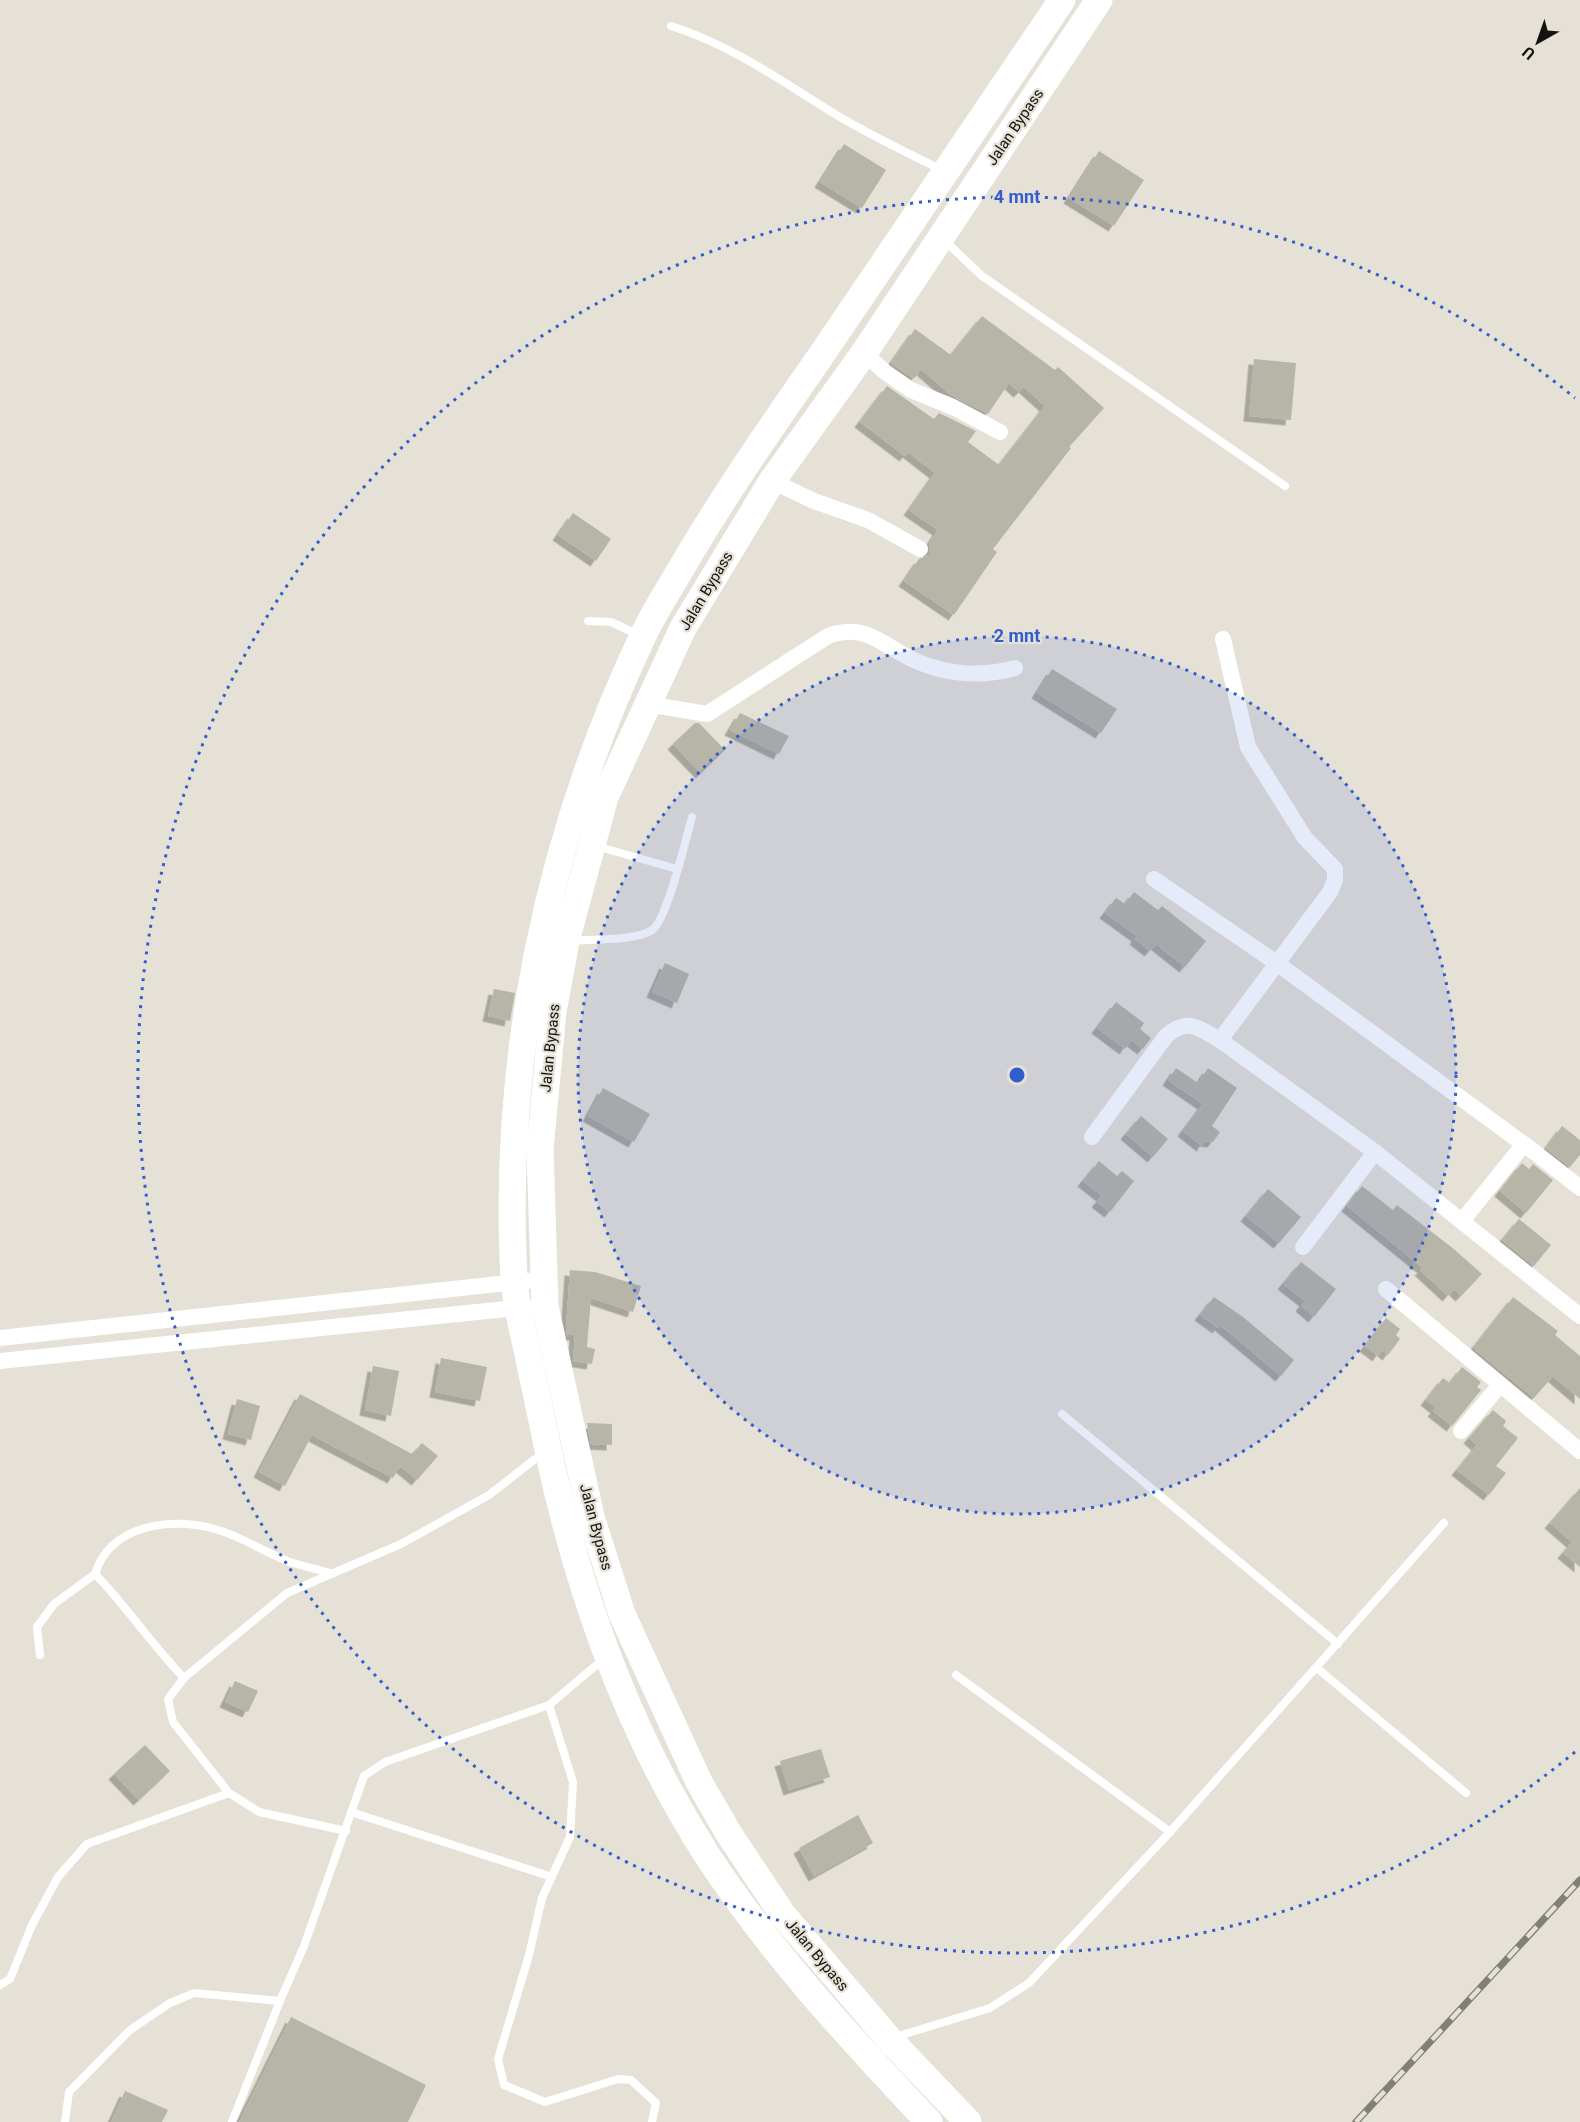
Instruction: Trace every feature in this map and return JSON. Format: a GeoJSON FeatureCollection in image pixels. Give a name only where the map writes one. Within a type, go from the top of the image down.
{"type":"FeatureCollection","features":[{"type":"Feature","properties":{"kind":"highway","name":"Jalan Bypass"},"geometry":{"type":"LineString","coordinates":[[929,2122],[858,2047],[762,1932],[708,1857],[670,1793],[609,1655],[596,1624],[565,1523],[516,1295],[513,1148],[526,1008],[540,935],[579,788],[642,636],[723,496],[947,172],[1062,0]]}},
{"type":"Feature","properties":{"kind":"highway","name":"Jalan Bypass"},"geometry":{"type":"LineString","coordinates":[[968,2122],[889,2039],[783,1915],[729,1834],[699,1782],[621,1614],[591,1517],[545,1306],[540,1149],[553,1012],[566,941],[605,797],[683,628],[772,481],[864,352],[1099,0]]}},
{"type":"Feature","properties":{"kind":"street"},"geometry":{"type":"LineString","coordinates":[[864,352],[885,372],[911,390],[953,407],[1000,432]]}},
{"type":"Feature","properties":{"kind":"street"},"geometry":{"type":"LineString","coordinates":[[772,481],[814,501],[868,520],[920,549]]}},
{"type":"Feature","properties":{"kind":"street"},"geometry":{"type":"LineString","coordinates":[[647,704],[707,714],[828,636],[846,630],[864,633],[917,662],[945,670],[994,674],[1016,668]]}},
{"type":"Feature","properties":{"kind":"street"},"geometry":{"type":"LineString","coordinates":[[1220,1040],[1330,892],[1335,880],[1335,869],[1305,838],[1248,747],[1223,639]]}},
{"type":"Feature","properties":{"kind":"street"},"geometry":{"type":"LineString","coordinates":[[1154,879],[1278,964],[1524,1144],[1580,1188]]}},
{"type":"Feature","properties":{"kind":"street"},"geometry":{"type":"LineString","coordinates":[[1092,1137],[1166,1036],[1185,1024],[1195,1026],[1220,1040],[1375,1152],[1580,1316]]}},
{"type":"Feature","properties":{"kind":"street"},"geometry":{"type":"LineString","coordinates":[[1462,1221],[1524,1144]]}},
{"type":"Feature","properties":{"kind":"street"},"geometry":{"type":"LineString","coordinates":[[1303,1247],[1375,1152]]}},
{"type":"Feature","properties":{"kind":"street"},"geometry":{"type":"LineString","coordinates":[[0,1361],[516,1295],[545,1279]]}},
{"type":"Feature","properties":{"kind":"street"},"geometry":{"type":"LineString","coordinates":[[1386,1289],[1580,1451]]}},
{"type":"Feature","properties":{"kind":"street"},"geometry":{"type":"LineString","coordinates":[[0,1338],[516,1295],[545,1306]]}},
{"type":"Feature","properties":{"kind":"street"},"geometry":{"type":"LineString","coordinates":[[1461,1431],[1500,1385]]}},
{"type":"Feature","properties":{"kind":"lane"},"geometry":{"type":"LineString","coordinates":[[671,26],[706,38],[799,89],[845,120],[947,172]]}},
{"type":"Feature","properties":{"kind":"lane"},"geometry":{"type":"LineString","coordinates":[[942,237],[982,276],[1285,486]]}},
{"type":"Feature","properties":{"kind":"lane"},"geometry":{"type":"LineString","coordinates":[[588,621],[611,622],[642,636]]}},
{"type":"Feature","properties":{"kind":"lane"},"geometry":{"type":"LineString","coordinates":[[566,941],[640,935],[653,930],[660,922],[692,817]]}},
{"type":"Feature","properties":{"kind":"lane"},"geometry":{"type":"LineString","coordinates":[[592,845],[677,869]]}},
{"type":"Feature","properties":{"kind":"lane"},"geometry":{"type":"LineString","coordinates":[[1062,1414],[1338,1644]]}},
{"type":"Feature","properties":{"kind":"lane"},"geometry":{"type":"LineString","coordinates":[[346,1831],[260,1812],[229,1793],[173,1722],[168,1699],[184,1678],[287,1593],[401,1544],[489,1495],[548,1449]]}},
{"type":"Feature","properties":{"kind":"lane"},"geometry":{"type":"LineString","coordinates":[[889,2039],[990,2008],[1029,1983],[1170,1832],[1444,1523]]}},
{"type":"Feature","properties":{"kind":"lane"},"geometry":{"type":"LineString","coordinates":[[40,1655],[38,1627],[54,1604],[95,1574],[99,1560],[117,1540],[141,1528],[185,1524],[214,1528],[287,1561],[332,1573]]}},
{"type":"Feature","properties":{"kind":"lane"},"geometry":{"type":"LineString","coordinates":[[95,1574],[118,1597],[155,1647],[184,1678]]}},
{"type":"Feature","properties":{"kind":"lane"},"geometry":{"type":"LineString","coordinates":[[232,2122],[304,1946],[364,1776],[385,1762],[549,1704],[609,1655]]}},
{"type":"Feature","properties":{"kind":"lane"},"geometry":{"type":"LineString","coordinates":[[1317,1668],[1466,1793]]}},
{"type":"Feature","properties":{"kind":"lane"},"geometry":{"type":"LineString","coordinates":[[956,1675],[1170,1832]]}},
{"type":"Feature","properties":{"kind":"lane"},"geometry":{"type":"LineString","coordinates":[[549,1704],[573,1782],[570,1837],[542,1898],[529,1955],[498,2059],[504,2085],[544,2102],[618,2079],[631,2080],[656,2103],[652,2122]]}},
{"type":"Feature","properties":{"kind":"lane"},"geometry":{"type":"LineString","coordinates":[[0,1985],[10,1979],[32,1925],[58,1876],[87,1844],[229,1793]]}},
{"type":"Feature","properties":{"kind":"lane"},"geometry":{"type":"LineString","coordinates":[[351,1812],[552,1877]]}},
{"type":"Feature","properties":{"kind":"lane"},"geometry":{"type":"LineString","coordinates":[[65,2122],[69,2092],[130,2030],[170,2002],[194,1993],[280,2001]]}},
{"type":"Feature","properties":{"kind":"building"},"geometry":{"type":"Polygon","coordinates":[[[844,144],[886,170],[862,208],[820,182],[844,144]]]}},
{"type":"Feature","properties":{"kind":"building"},"geometry":{"type":"Polygon","coordinates":[[[1099,151],[1144,180],[1114,226],[1069,198],[1099,151]]]}},
{"type":"Feature","properties":{"kind":"building"},"geometry":{"type":"Polygon","coordinates":[[[982,316],[1055,370],[1058,367],[1104,408],[1069,447],[1071,448],[993,549],[997,552],[954,615],[904,581],[919,559],[929,555],[929,544],[938,530],[909,510],[935,473],[908,452],[905,456],[860,422],[887,386],[934,419],[939,413],[976,431],[968,442],[999,465],[1045,406],[1024,387],[1019,392],[1009,383],[988,414],[951,395],[921,369],[914,379],[891,363],[915,329],[951,355],[982,316]]]}},
{"type":"Feature","properties":{"kind":"building"},"geometry":{"type":"Polygon","coordinates":[[[1254,359],[1296,363],[1291,420],[1249,416],[1254,359]]]}},
{"type":"Feature","properties":{"kind":"building"},"geometry":{"type":"Polygon","coordinates":[[[573,513],[611,539],[596,561],[558,535],[573,513]]]}},
{"type":"Feature","properties":{"kind":"building"},"geometry":{"type":"Polygon","coordinates":[[[1052,669],[1117,709],[1101,733],[1037,693],[1052,669]]]}},
{"type":"Feature","properties":{"kind":"building"},"geometry":{"type":"Polygon","coordinates":[[[740,713],[789,736],[779,754],[730,730],[740,713]]]}},
{"type":"Feature","properties":{"kind":"building"},"geometry":{"type":"Polygon","coordinates":[[[695,723],[699,723],[725,750],[701,773],[673,744],[695,723]]]}},
{"type":"Feature","properties":{"kind":"building"},"geometry":{"type":"Polygon","coordinates":[[[1134,892],[1158,910],[1162,906],[1206,941],[1185,967],[1156,944],[1150,951],[1135,939],[1137,936],[1105,913],[1116,898],[1125,904],[1134,892]]]}},
{"type":"Feature","properties":{"kind":"building"},"geometry":{"type":"Polygon","coordinates":[[[665,963],[689,974],[677,1003],[652,992],[665,963]]]}},
{"type":"Feature","properties":{"kind":"building"},"geometry":{"type":"Polygon","coordinates":[[[494,989],[515,993],[510,1021],[488,1016],[494,989]]]}},
{"type":"Feature","properties":{"kind":"building"},"geometry":{"type":"Polygon","coordinates":[[[1116,1002],[1144,1023],[1140,1029],[1151,1038],[1143,1049],[1131,1040],[1125,1049],[1097,1028],[1116,1002]]]}},
{"type":"Feature","properties":{"kind":"building"},"geometry":{"type":"Polygon","coordinates":[[[1176,1068],[1198,1083],[1208,1068],[1237,1088],[1212,1126],[1220,1132],[1213,1142],[1205,1141],[1202,1146],[1183,1131],[1203,1104],[1168,1080],[1176,1068]]]}},
{"type":"Feature","properties":{"kind":"building"},"geometry":{"type":"Polygon","coordinates":[[[603,1088],[650,1114],[634,1142],[588,1116],[603,1088]]]}},
{"type":"Feature","properties":{"kind":"building"},"geometry":{"type":"Polygon","coordinates":[[[1141,1116],[1168,1139],[1153,1157],[1126,1134],[1141,1116]]]}},
{"type":"Feature","properties":{"kind":"building"},"geometry":{"type":"Polygon","coordinates":[[[1562,1126],[1580,1140],[1580,1155],[1570,1167],[1546,1148],[1562,1126]]]}},
{"type":"Feature","properties":{"kind":"building"},"geometry":{"type":"Polygon","coordinates":[[[1099,1161],[1117,1176],[1122,1171],[1134,1181],[1110,1212],[1097,1202],[1102,1196],[1083,1181],[1099,1161]]]}},
{"type":"Feature","properties":{"kind":"building"},"geometry":{"type":"Polygon","coordinates":[[[1522,1163],[1529,1169],[1533,1164],[1553,1180],[1526,1213],[1500,1191],[1522,1163]]]}},
{"type":"Feature","properties":{"kind":"building"},"geometry":{"type":"Polygon","coordinates":[[[1362,1186],[1393,1210],[1397,1205],[1482,1274],[1461,1296],[1454,1289],[1448,1296],[1420,1270],[1423,1268],[1347,1206],[1362,1186]]]}},
{"type":"Feature","properties":{"kind":"building"},"geometry":{"type":"Polygon","coordinates":[[[1268,1189],[1301,1217],[1279,1243],[1246,1216],[1268,1189]]]}},
{"type":"Feature","properties":{"kind":"building"},"geometry":{"type":"Polygon","coordinates":[[[1519,1219],[1551,1245],[1534,1266],[1502,1240],[1519,1219]]]}},
{"type":"Feature","properties":{"kind":"building"},"geometry":{"type":"Polygon","coordinates":[[[1301,1262],[1336,1289],[1314,1317],[1301,1306],[1305,1301],[1283,1284],[1301,1262]]]}},
{"type":"Feature","properties":{"kind":"building"},"geometry":{"type":"Polygon","coordinates":[[[570,1270],[595,1272],[641,1286],[633,1312],[591,1298],[587,1347],[595,1349],[592,1364],[573,1361],[575,1335],[567,1335],[566,1328],[570,1270]]]}},
{"type":"Feature","properties":{"kind":"building"},"geometry":{"type":"Polygon","coordinates":[[[1214,1297],[1243,1317],[1294,1360],[1281,1376],[1220,1325],[1218,1328],[1200,1315],[1214,1297]]]}},
{"type":"Feature","properties":{"kind":"building"},"geometry":{"type":"Polygon","coordinates":[[[1513,1297],[1558,1331],[1555,1335],[1580,1356],[1580,1399],[1553,1376],[1534,1398],[1473,1348],[1513,1297]]]}},
{"type":"Feature","properties":{"kind":"building"},"geometry":{"type":"Polygon","coordinates":[[[1386,1318],[1400,1329],[1396,1335],[1400,1339],[1388,1355],[1382,1350],[1378,1356],[1365,1346],[1386,1318]]]}},
{"type":"Feature","properties":{"kind":"building"},"geometry":{"type":"Polygon","coordinates":[[[441,1358],[487,1367],[480,1401],[435,1392],[441,1358]]]}},
{"type":"Feature","properties":{"kind":"building"},"geometry":{"type":"Polygon","coordinates":[[[373,1366],[399,1371],[391,1416],[365,1410],[373,1366]]]}},
{"type":"Feature","properties":{"kind":"building"},"geometry":{"type":"Polygon","coordinates":[[[1462,1367],[1481,1382],[1477,1387],[1481,1390],[1452,1426],[1433,1411],[1436,1408],[1426,1400],[1443,1378],[1450,1383],[1462,1367]]]}},
{"type":"Feature","properties":{"kind":"building"},"geometry":{"type":"Polygon","coordinates":[[[300,1394],[412,1454],[422,1443],[438,1456],[417,1480],[400,1466],[393,1478],[312,1435],[285,1486],[259,1472],[300,1394]]]}},
{"type":"Feature","properties":{"kind":"building"},"geometry":{"type":"Polygon","coordinates":[[[237,1399],[260,1406],[251,1440],[228,1434],[237,1399]]]}},
{"type":"Feature","properties":{"kind":"building"},"geometry":{"type":"Polygon","coordinates":[[[1493,1410],[1506,1421],[1503,1426],[1518,1438],[1496,1466],[1506,1473],[1489,1495],[1457,1470],[1477,1445],[1469,1438],[1493,1410]]]}},
{"type":"Feature","properties":{"kind":"building"},"geometry":{"type":"Polygon","coordinates":[[[587,1423],[612,1424],[612,1445],[591,1444],[587,1423]]]}},
{"type":"Feature","properties":{"kind":"building"},"geometry":{"type":"Polygon","coordinates":[[[1580,1488],[1580,1567],[1563,1553],[1572,1542],[1550,1523],[1580,1488]]]}},
{"type":"Feature","properties":{"kind":"building"},"geometry":{"type":"Polygon","coordinates":[[[235,1681],[258,1691],[248,1712],[225,1702],[235,1681]]]}},
{"type":"Feature","properties":{"kind":"building"},"geometry":{"type":"Polygon","coordinates":[[[145,1745],[170,1771],[139,1800],[114,1774],[145,1745]]]}},
{"type":"Feature","properties":{"kind":"building"},"geometry":{"type":"Polygon","coordinates":[[[821,1749],[830,1777],[789,1790],[780,1761],[821,1749]]]}},
{"type":"Feature","properties":{"kind":"building"},"geometry":{"type":"Polygon","coordinates":[[[858,1815],[873,1843],[814,1876],[799,1848],[858,1815]]]}},
{"type":"Feature","properties":{"kind":"building"},"geometry":{"type":"Polygon","coordinates":[[[291,2017],[426,2085],[408,2122],[239,2122],[291,2017]]]}},
{"type":"Feature","properties":{"kind":"building"},"geometry":{"type":"Polygon","coordinates":[[[125,2091],[168,2110],[162,2122],[111,2122],[125,2091]]]}},
{"type":"Feature","properties":{"kind":"railway"},"geometry":{"type":"LineString","coordinates":[[1356,2122],[1580,1880]]}}]}
